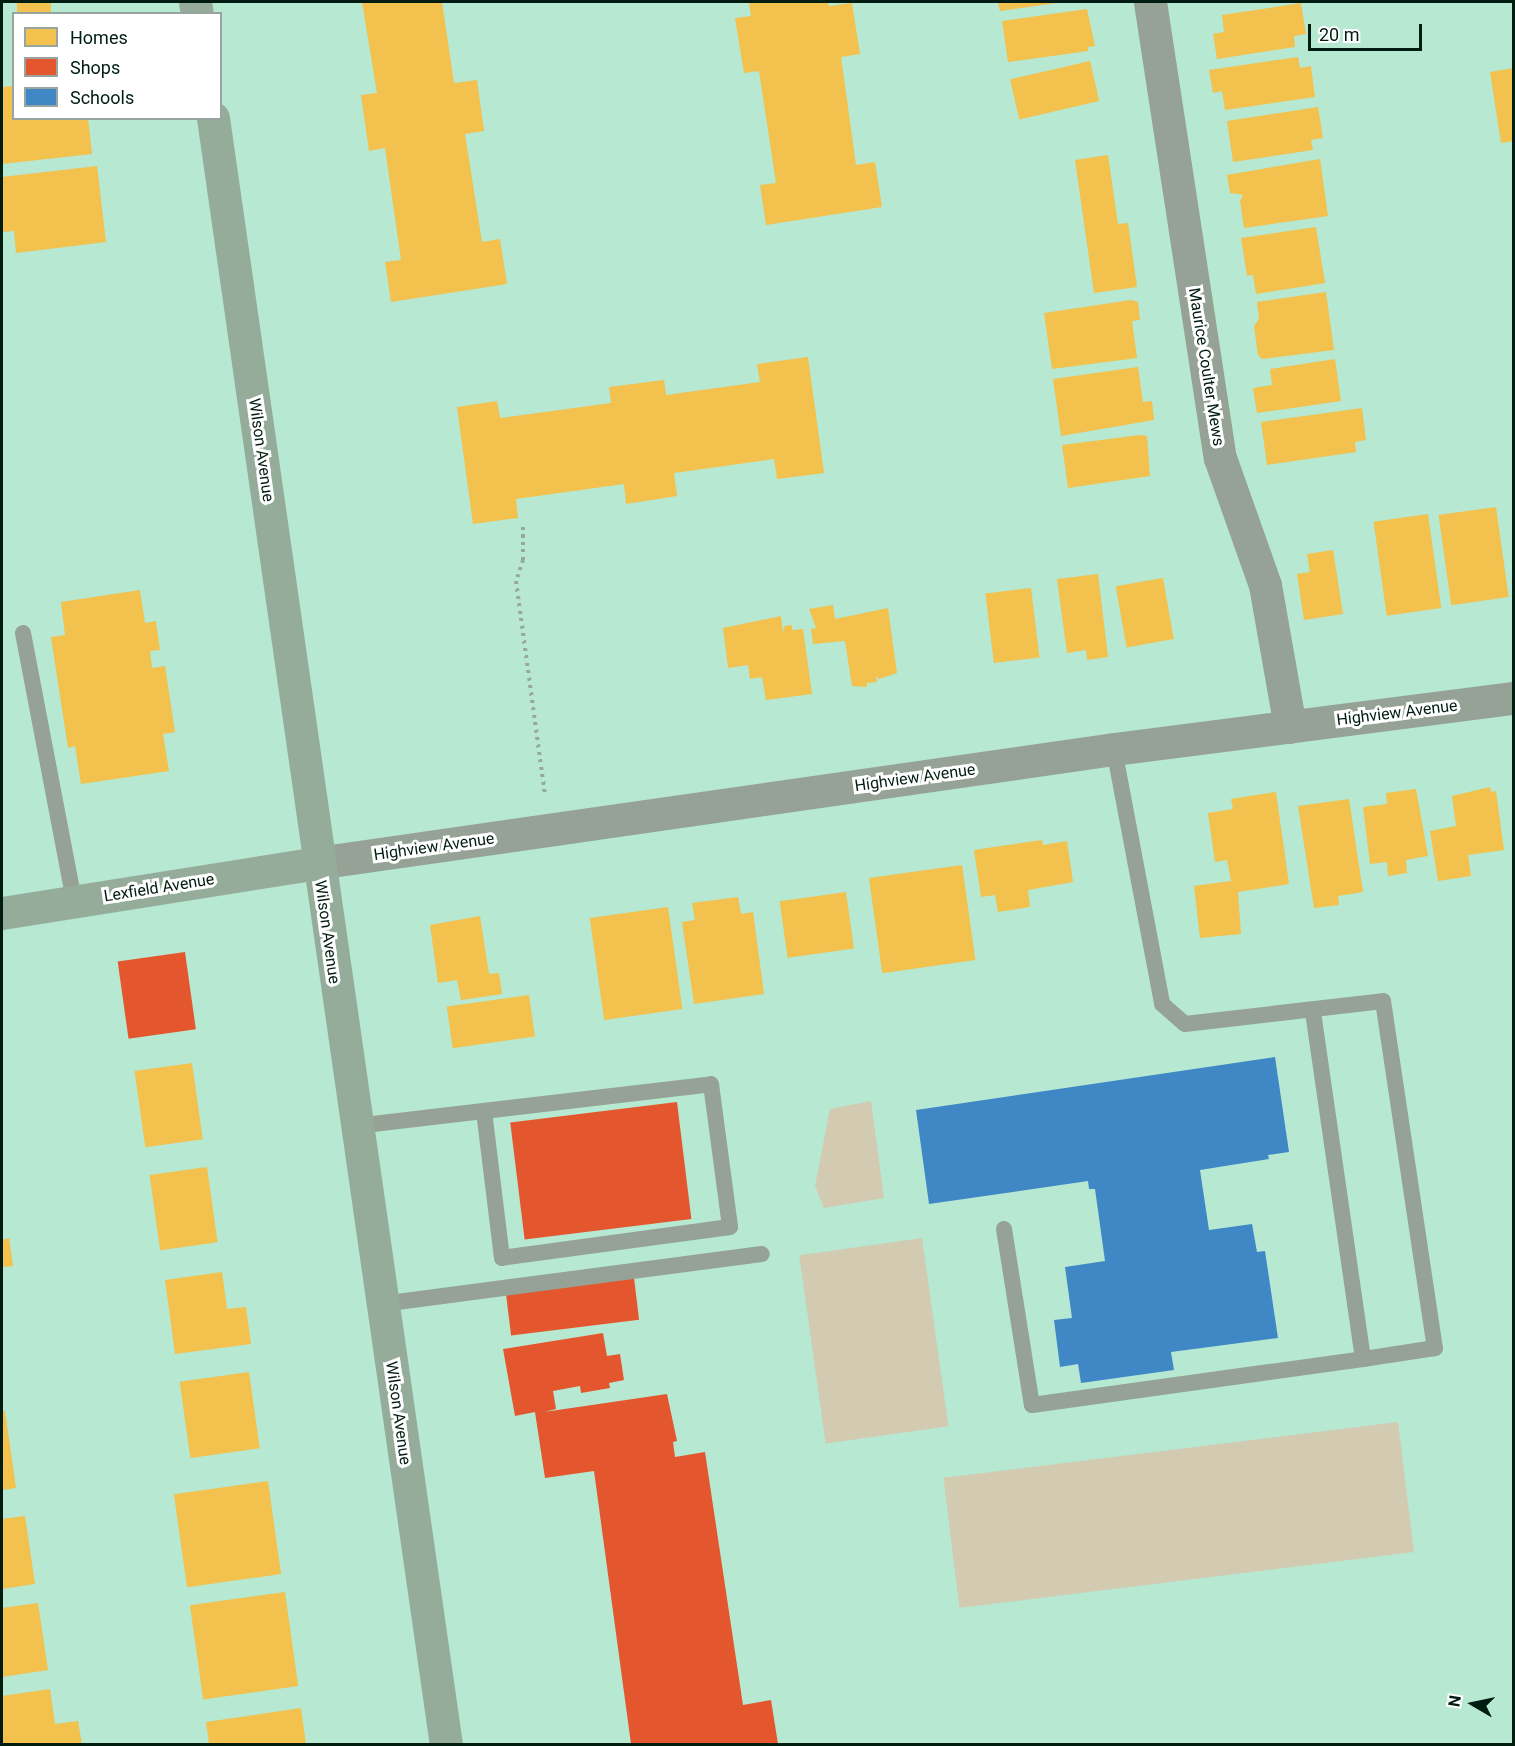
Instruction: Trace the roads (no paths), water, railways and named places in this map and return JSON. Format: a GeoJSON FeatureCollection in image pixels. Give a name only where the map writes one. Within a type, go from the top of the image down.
{"type":"FeatureCollection","features":[{"type":"Feature","properties":{"kind":"main road","name":"Wilson Avenue"},"geometry":{"type":"LineString","coordinates":[[213,120],[317,862],[446,1744]]}},
{"type":"Feature","properties":{"kind":"main road","name":"Lexfield Avenue"},"geometry":{"type":"LineString","coordinates":[[2,913],[317,862]]}},
{"type":"Feature","properties":{"kind":"street","name":"Maurice Coulter Mews"},"geometry":{"type":"LineString","coordinates":[[1150,2],[1220,458],[1265,585],[1290,727]]}},
{"type":"Feature","properties":{"kind":"street","name":"Highview Avenue"},"geometry":{"type":"LineString","coordinates":[[317,862],[549,831],[1114,749],[1514,698]]}},
{"type":"Feature","properties":{"kind":"lane"},"geometry":{"type":"LineString","coordinates":[[23,633],[74,902]]}},
{"type":"Feature","properties":{"kind":"lane"},"geometry":{"type":"LineString","coordinates":[[1004,1229],[1032,1405],[1435,1348],[1383,1001],[1313,1011],[1185,1024],[1162,1004],[1114,749]]}},
{"type":"Feature","properties":{"kind":"lane"},"geometry":{"type":"LineString","coordinates":[[1313,1011],[1363,1359]]}},
{"type":"Feature","properties":{"kind":"lane"},"geometry":{"type":"LineString","coordinates":[[356,1126],[711,1084],[730,1227],[502,1258],[484,1112]]}},
{"type":"Feature","properties":{"kind":"lane"},"geometry":{"type":"LineString","coordinates":[[382,1304],[762,1254]]}}]}
